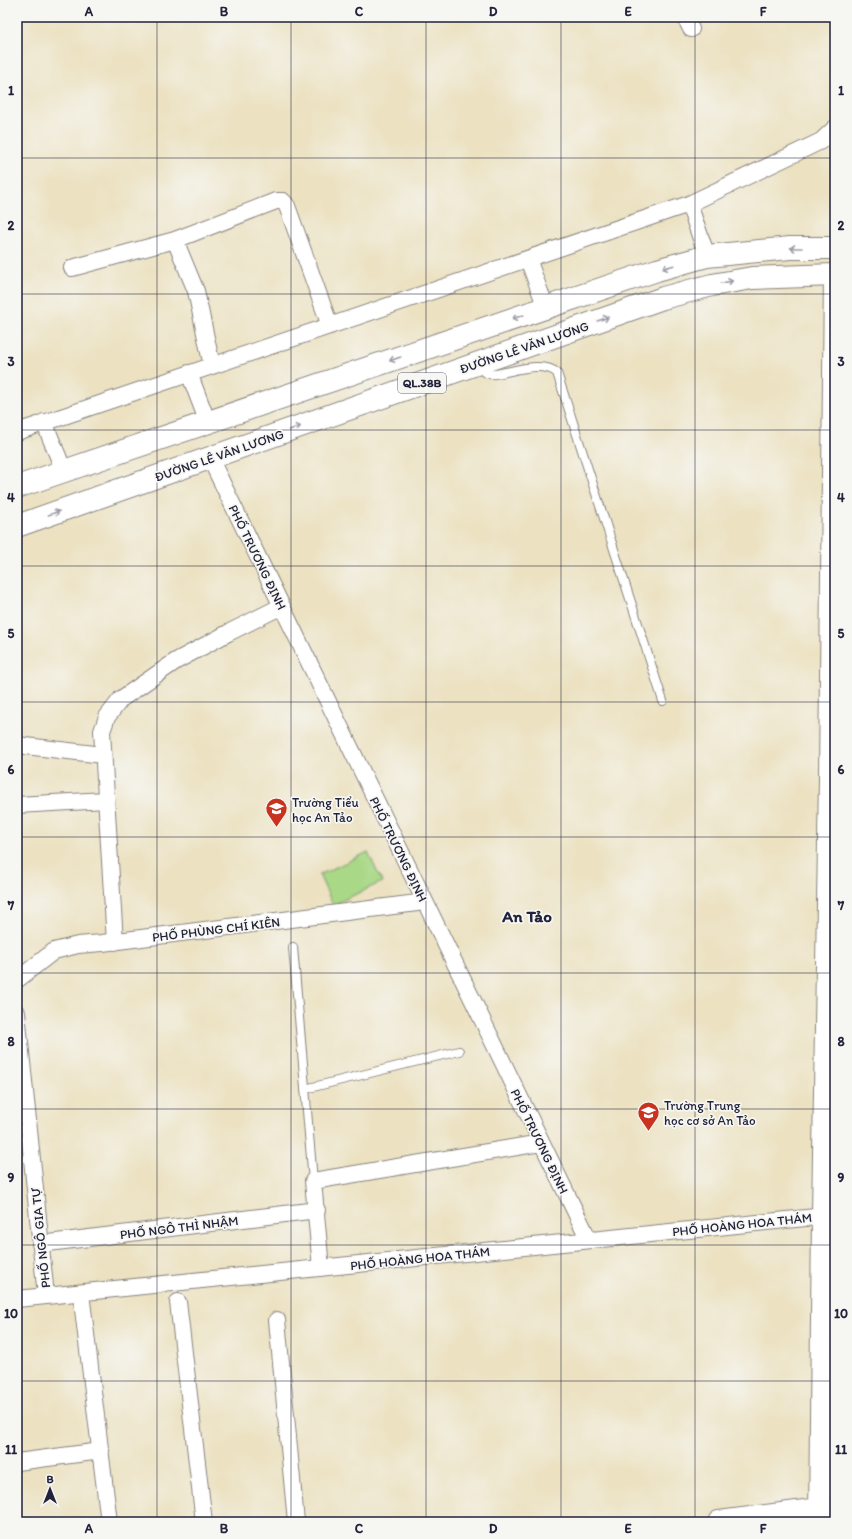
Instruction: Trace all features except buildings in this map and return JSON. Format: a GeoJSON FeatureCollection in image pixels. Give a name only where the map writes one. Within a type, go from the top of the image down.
{"type":"FeatureCollection","features":[{"type":"Feature","properties":{"kind":"main road","name":"QL.38B"},"geometry":{"type":"LineString","coordinates":[[17,488],[657,270],[707,256],[790,248],[835,248]]}},
{"type":"Feature","properties":{"kind":"main road","name":"ĐƯỜNG LÊ VĂN LƯƠNG"},"geometry":{"type":"LineString","coordinates":[[17,526],[663,298],[712,284],[752,278],[835,275]]}},
{"type":"Feature","properties":{"kind":"main road"},"geometry":{"type":"LineString","coordinates":[[719,1522],[820,1516],[829,1215],[830,786],[835,275]]}},
{"type":"Feature","properties":{"kind":"street"},"geometry":{"type":"LineString","coordinates":[[17,432],[689,204],[821,141],[835,128]]}},
{"type":"Feature","properties":{"kind":"street"},"geometry":{"type":"LineString","coordinates":[[72,268],[175,240],[276,201],[283,201],[288,206],[330,326]]}},
{"type":"Feature","properties":{"kind":"street"},"geometry":{"type":"LineString","coordinates":[[689,204],[707,256]]}},
{"type":"Feature","properties":{"kind":"street"},"geometry":{"type":"LineString","coordinates":[[175,240],[196,291],[212,366]]}},
{"type":"Feature","properties":{"kind":"street"},"geometry":{"type":"LineString","coordinates":[[528,259],[546,308]]}},
{"type":"Feature","properties":{"kind":"street"},"geometry":{"type":"LineString","coordinates":[[189,374],[208,423]]}},
{"type":"Feature","properties":{"kind":"street"},"geometry":{"type":"LineString","coordinates":[[44,422],[64,472]]}},
{"type":"Feature","properties":{"kind":"street","name":"PHỐ TRƯƠNG ĐỊNH"},"geometry":{"type":"LineString","coordinates":[[210,458],[589,1240]]}},
{"type":"Feature","properties":{"kind":"street"},"geometry":{"type":"LineString","coordinates":[[115,942],[102,731],[107,717],[121,699],[176,661],[282,606]]}},
{"type":"Feature","properties":{"kind":"street"},"geometry":{"type":"LineString","coordinates":[[17,745],[103,755]]}},
{"type":"Feature","properties":{"kind":"street"},"geometry":{"type":"LineString","coordinates":[[17,805],[106,800]]}},
{"type":"Feature","properties":{"kind":"street","name":"PHỐ PHÙNG CHÍ KIÊN"},"geometry":{"type":"LineString","coordinates":[[17,980],[54,951],[78,945],[115,942],[425,902]]}},
{"type":"Feature","properties":{"kind":"street","name":"PHỐ NGÔ GIA TỰ"},"geometry":{"type":"LineString","coordinates":[[17,1013],[46,1296]]}},
{"type":"Feature","properties":{"kind":"street"},"geometry":{"type":"LineString","coordinates":[[321,1268],[317,1210],[313,1181],[541,1143]]}},
{"type":"Feature","properties":{"kind":"street","name":"PHỐ NGÔ THÌ NHẬM"},"geometry":{"type":"LineString","coordinates":[[40,1244],[317,1210]]}},
{"type":"Feature","properties":{"kind":"street","name":"PHỐ HOÀNG HOA THÁM"},"geometry":{"type":"LineString","coordinates":[[17,1300],[829,1215]]}},
{"type":"Feature","properties":{"kind":"street"},"geometry":{"type":"LineString","coordinates":[[81,1293],[109,1522]]}},
{"type":"Feature","properties":{"kind":"street"},"geometry":{"type":"LineString","coordinates":[[178,1302],[204,1522]]}},
{"type":"Feature","properties":{"kind":"street"},"geometry":{"type":"LineString","coordinates":[[277,1320],[296,1522]]}},
{"type":"Feature","properties":{"kind":"street"},"geometry":{"type":"LineString","coordinates":[[17,1462],[101,1451]]}},
{"type":"Feature","properties":{"kind":"lane"},"geometry":{"type":"LineString","coordinates":[[477,364],[483,371],[492,375],[534,368],[548,368],[557,373],[663,701]]}},
{"type":"Feature","properties":{"kind":"lane"},"geometry":{"type":"LineString","coordinates":[[293,948],[313,1181]]}},
{"type":"Feature","properties":{"kind":"lane"},"geometry":{"type":"LineString","coordinates":[[305,1089],[459,1051]]}},
{"type":"Feature","properties":{"kind":"green space"},"geometry":{"type":"Polygon","coordinates":[[[368,852],[382,882],[333,905],[319,875],[368,852]]]}},
{"type":"Feature","properties":{"kind":"place","name":"Trường Tiểu học An Tảo"},"geometry":{"type":"Point","coordinates":[277,828]}},
{"type":"Feature","properties":{"kind":"place","name":"Trường Trung học cơ sở An Tảo"},"geometry":{"type":"Point","coordinates":[648,1132]}},
{"type":"Feature","properties":{"kind":"district","name":"An Tảo"},"geometry":{"type":"Point","coordinates":[527,916]}}]}
